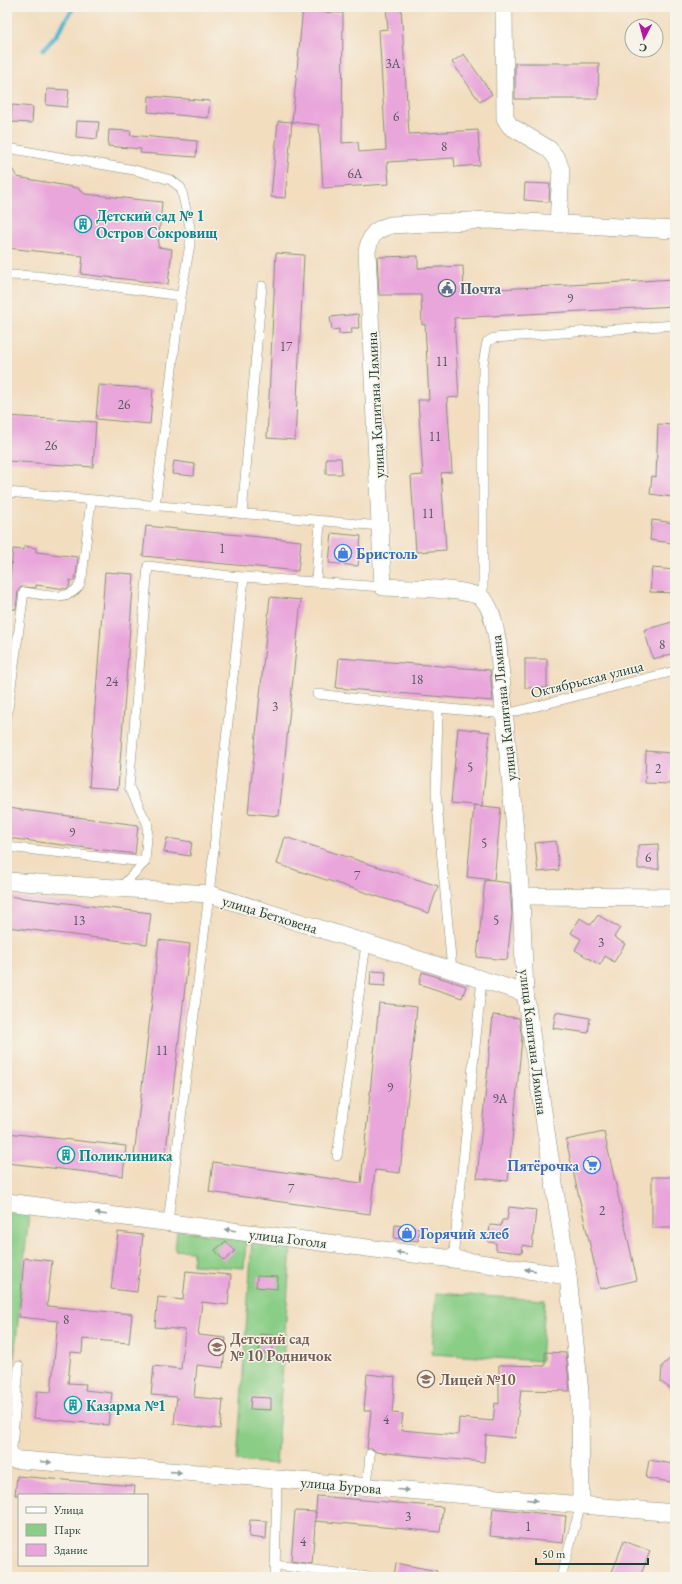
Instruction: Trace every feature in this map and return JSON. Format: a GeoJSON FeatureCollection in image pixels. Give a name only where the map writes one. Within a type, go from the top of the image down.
{"type":"FeatureCollection","features":[{"type":"Feature","properties":{"kind":"street"},"geometry":{"type":"LineString","coordinates":[[504,7],[505,118],[510,126],[549,150],[557,159],[561,170],[558,224]]}},
{"type":"Feature","properties":{"kind":"street","name":"улица Капитана Лямина"},"geometry":{"type":"LineString","coordinates":[[383,586],[367,251],[370,237],[380,228],[391,225],[489,220],[675,230]]}},
{"type":"Feature","properties":{"kind":"street"},"geometry":{"type":"LineString","coordinates":[[383,586],[469,592],[483,599]]}},
{"type":"Feature","properties":{"kind":"street","name":"улица Капитана Лямина"},"geometry":{"type":"LineString","coordinates":[[483,599],[491,613],[498,644],[506,714],[521,896],[525,993],[568,1276],[580,1392],[581,1504]]}},
{"type":"Feature","properties":{"kind":"street","name":"улица Бетховена"},"geometry":{"type":"LineString","coordinates":[[7,881],[209,894],[525,993]]}},
{"type":"Feature","properties":{"kind":"street"},"geometry":{"type":"LineString","coordinates":[[521,896],[675,897]]}},
{"type":"Feature","properties":{"kind":"street","name":"улица Гоголя"},"geometry":{"type":"LineString","coordinates":[[7,1202],[453,1259],[568,1276]]}},
{"type":"Feature","properties":{"kind":"street","name":"улица Бурова"},"geometry":{"type":"LineString","coordinates":[[9,1459],[277,1479],[675,1513]]}},
{"type":"Feature","properties":{"kind":"lane"},"geometry":{"type":"LineString","coordinates":[[7,148],[134,170],[171,180],[181,188],[190,227],[190,244],[181,296],[154,506]]}},
{"type":"Feature","properties":{"kind":"lane"},"geometry":{"type":"LineString","coordinates":[[7,274],[38,276],[181,296]]}},
{"type":"Feature","properties":{"kind":"lane"},"geometry":{"type":"LineString","coordinates":[[242,514],[262,286]]}},
{"type":"Feature","properties":{"kind":"lane"},"geometry":{"type":"LineString","coordinates":[[483,599],[483,364],[487,342],[494,338],[675,325]]}},
{"type":"Feature","properties":{"kind":"lane"},"geometry":{"type":"LineString","coordinates":[[7,492],[380,526]]}},
{"type":"Feature","properties":{"kind":"lane"},"geometry":{"type":"LineString","coordinates":[[7,716],[24,592],[62,597],[69,594],[79,586],[82,577],[91,500]]}},
{"type":"Feature","properties":{"kind":"lane"},"geometry":{"type":"LineString","coordinates":[[316,582],[320,521]]}},
{"type":"Feature","properties":{"kind":"lane"},"geometry":{"type":"LineString","coordinates":[[120,888],[145,862],[148,825],[129,787],[148,566],[244,577],[383,586]]}},
{"type":"Feature","properties":{"kind":"lane"},"geometry":{"type":"LineString","coordinates":[[168,1222],[209,894],[244,577]]}},
{"type":"Feature","properties":{"kind":"lane","name":"Октябрьская улица"},"geometry":{"type":"LineString","coordinates":[[317,694],[506,714],[675,671]]}},
{"type":"Feature","properties":{"kind":"lane"},"geometry":{"type":"LineString","coordinates":[[438,708],[436,793],[452,970]]}},
{"type":"Feature","properties":{"kind":"lane"},"geometry":{"type":"LineString","coordinates":[[7,847],[145,862]]}},
{"type":"Feature","properties":{"kind":"lane"},"geometry":{"type":"LineString","coordinates":[[337,1156],[366,944]]}},
{"type":"Feature","properties":{"kind":"lane"},"geometry":{"type":"LineString","coordinates":[[453,1259],[482,980]]}},
{"type":"Feature","properties":{"kind":"lane"},"geometry":{"type":"LineString","coordinates":[[9,1459],[19,1366]]}},
{"type":"Feature","properties":{"kind":"lane"},"geometry":{"type":"LineString","coordinates":[[367,1487],[370,1454]]}},
{"type":"Feature","properties":{"kind":"lane"},"geometry":{"type":"LineString","coordinates":[[275,1577],[277,1479]]}},
{"type":"Feature","properties":{"kind":"lane"},"geometry":{"type":"LineString","coordinates":[[561,1577],[581,1504]]}},
{"type":"Feature","properties":{"kind":"lane"},"geometry":{"type":"LineString","coordinates":[[275,1565],[370,1577]]}},
{"type":"Feature","properties":{"kind":"green space"},"geometry":{"type":"Polygon","coordinates":[[[7,1211],[29,1213],[7,1429],[7,1211]]]}},
{"type":"Feature","properties":{"kind":"green space"},"geometry":{"type":"Polygon","coordinates":[[[177,1230],[246,1240],[244,1268],[193,1265],[193,1251],[175,1250],[177,1230]]]}},
{"type":"Feature","properties":{"kind":"green space"},"geometry":{"type":"Polygon","coordinates":[[[252,1241],[291,1246],[276,1464],[237,1461],[252,1241]]]}},
{"type":"Feature","properties":{"kind":"green space"},"geometry":{"type":"Polygon","coordinates":[[[436,1293],[545,1300],[541,1361],[432,1354],[436,1293]]]}},
{"type":"Feature","properties":{"kind":"building"},"geometry":{"type":"Polygon","coordinates":[[[303,7],[317,7],[317,12],[343,13],[342,143],[358,142],[359,152],[386,150],[379,30],[388,29],[386,7],[401,7],[409,134],[478,130],[480,165],[455,167],[454,158],[387,162],[389,184],[323,188],[319,125],[292,122],[303,7]]]}},
{"type":"Feature","properties":{"kind":"building"},"geometry":{"type":"Polygon","coordinates":[[[464,54],[492,94],[480,102],[452,62],[464,54]]]}},
{"type":"Feature","properties":{"kind":"building"},"geometry":{"type":"Polygon","coordinates":[[[515,63],[599,63],[598,99],[515,99],[515,63]]]}},
{"type":"Feature","properties":{"kind":"building"},"geometry":{"type":"Polygon","coordinates":[[[47,89],[69,90],[67,107],[46,105],[47,89]]]}},
{"type":"Feature","properties":{"kind":"building"},"geometry":{"type":"Polygon","coordinates":[[[149,96],[210,101],[208,118],[148,112],[149,96]]]}},
{"type":"Feature","properties":{"kind":"building"},"geometry":{"type":"Polygon","coordinates":[[[12,105],[33,107],[32,123],[11,122],[12,105]]]}},
{"type":"Feature","properties":{"kind":"building"},"geometry":{"type":"Polygon","coordinates":[[[77,121],[99,122],[97,139],[76,137],[77,121]]]}},
{"type":"Feature","properties":{"kind":"building"},"geometry":{"type":"Polygon","coordinates":[[[278,121],[292,122],[285,198],[271,197],[278,121]]]}},
{"type":"Feature","properties":{"kind":"building"},"geometry":{"type":"Polygon","coordinates":[[[109,130],[131,131],[130,135],[197,141],[196,157],[140,153],[141,149],[108,146],[109,130]]]}},
{"type":"Feature","properties":{"kind":"building","name":"Детский сад № 1 Остров Сокровищ"},"geometry":{"type":"Polygon","coordinates":[[[7,160],[17,177],[78,188],[85,194],[162,202],[158,247],[172,249],[168,284],[81,274],[83,256],[7,248],[7,160]]]}},
{"type":"Feature","properties":{"kind":"building"},"geometry":{"type":"Polygon","coordinates":[[[525,183],[550,184],[549,202],[524,200],[525,183]]]}},
{"type":"Feature","properties":{"kind":"building"},"geometry":{"type":"Polygon","coordinates":[[[276,253],[304,255],[295,440],[267,438],[276,253]]]}},
{"type":"Feature","properties":{"kind":"building"},"geometry":{"type":"Polygon","coordinates":[[[418,256],[418,268],[463,266],[464,291],[675,279],[675,306],[454,318],[459,397],[447,398],[452,472],[441,473],[446,550],[416,552],[411,476],[423,475],[418,400],[429,400],[425,324],[422,325],[421,295],[379,295],[377,257],[418,256]]]}},
{"type":"Feature","properties":{"kind":"building"},"geometry":{"type":"Polygon","coordinates":[[[358,314],[359,328],[351,328],[352,333],[339,334],[339,329],[332,330],[330,317],[358,314]]]}},
{"type":"Feature","properties":{"kind":"building"},"geometry":{"type":"Polygon","coordinates":[[[99,385],[153,389],[150,424],[96,419],[99,385]]]}},
{"type":"Feature","properties":{"kind":"building"},"geometry":{"type":"Polygon","coordinates":[[[8,416],[96,422],[93,467],[7,461],[8,416]]]}},
{"type":"Feature","properties":{"kind":"building"},"geometry":{"type":"Polygon","coordinates":[[[658,424],[675,425],[675,480],[673,497],[650,494],[652,476],[656,477],[658,424]]]}},
{"type":"Feature","properties":{"kind":"building"},"geometry":{"type":"Polygon","coordinates":[[[326,458],[341,458],[342,474],[326,474],[326,458]]]}},
{"type":"Feature","properties":{"kind":"building"},"geometry":{"type":"Polygon","coordinates":[[[174,461],[195,464],[194,476],[172,474],[174,461]]]}},
{"type":"Feature","properties":{"kind":"building"},"geometry":{"type":"Polygon","coordinates":[[[652,520],[675,523],[672,543],[650,540],[652,520]]]}},
{"type":"Feature","properties":{"kind":"building"},"geometry":{"type":"Polygon","coordinates":[[[146,526],[301,541],[298,571],[143,556],[146,526]]]}},
{"type":"Feature","properties":{"kind":"building"},"geometry":{"type":"Polygon","coordinates":[[[332,533],[361,536],[358,566],[329,563],[332,533]]]}},
{"type":"Feature","properties":{"kind":"building"},"geometry":{"type":"Polygon","coordinates":[[[24,546],[36,548],[36,552],[78,557],[76,575],[74,581],[70,580],[69,587],[66,589],[36,585],[36,588],[21,587],[18,591],[16,609],[7,609],[7,587],[9,588],[13,549],[24,550],[24,546]]]}},
{"type":"Feature","properties":{"kind":"building"},"geometry":{"type":"Polygon","coordinates":[[[652,568],[675,570],[675,593],[650,592],[652,568]]]}},
{"type":"Feature","properties":{"kind":"building"},"geometry":{"type":"Polygon","coordinates":[[[105,572],[134,574],[118,789],[89,787],[105,572]]]}},
{"type":"Feature","properties":{"kind":"building"},"geometry":{"type":"Polygon","coordinates":[[[270,597],[301,600],[279,816],[248,813],[270,597]]]}},
{"type":"Feature","properties":{"kind":"building"},"geometry":{"type":"Polygon","coordinates":[[[672,622],[675,634],[675,653],[653,659],[644,630],[672,622]]]}},
{"type":"Feature","properties":{"kind":"building"},"geometry":{"type":"Polygon","coordinates":[[[339,658],[490,670],[493,701],[336,688],[339,658]]]}},
{"type":"Feature","properties":{"kind":"building"},"geometry":{"type":"Polygon","coordinates":[[[525,659],[547,659],[547,688],[525,688],[525,659]]]}},
{"type":"Feature","properties":{"kind":"building"},"geometry":{"type":"Polygon","coordinates":[[[458,728],[490,732],[482,806],[451,803],[458,728]]]}},
{"type":"Feature","properties":{"kind":"building"},"geometry":{"type":"Polygon","coordinates":[[[646,751],[671,753],[670,784],[645,783],[646,751]]]}},
{"type":"Feature","properties":{"kind":"building"},"geometry":{"type":"Polygon","coordinates":[[[474,805],[501,808],[494,880],[467,877],[474,805]]]}},
{"type":"Feature","properties":{"kind":"building"},"geometry":{"type":"Polygon","coordinates":[[[7,808],[138,825],[135,854],[7,838],[7,808]]]}},
{"type":"Feature","properties":{"kind":"building"},"geometry":{"type":"Polygon","coordinates":[[[285,837],[438,886],[429,913],[277,864],[285,837]]]}},
{"type":"Feature","properties":{"kind":"building"},"geometry":{"type":"Polygon","coordinates":[[[167,838],[192,842],[190,856],[164,852],[167,838]]]}},
{"type":"Feature","properties":{"kind":"building"},"geometry":{"type":"Polygon","coordinates":[[[556,841],[559,870],[538,872],[535,843],[556,841]]]}},
{"type":"Feature","properties":{"kind":"building"},"geometry":{"type":"Polygon","coordinates":[[[658,844],[659,869],[638,869],[638,845],[658,844]]]}},
{"type":"Feature","properties":{"kind":"building"},"geometry":{"type":"Polygon","coordinates":[[[485,880],[510,883],[512,914],[507,960],[477,957],[485,880]]]}},
{"type":"Feature","properties":{"kind":"building"},"geometry":{"type":"Polygon","coordinates":[[[7,896],[151,913],[147,944],[7,927],[7,896]]]}},
{"type":"Feature","properties":{"kind":"building"},"geometry":{"type":"Polygon","coordinates":[[[598,915],[620,928],[614,937],[625,944],[614,962],[605,956],[600,965],[575,950],[581,939],[571,933],[580,918],[591,925],[598,915]]]}},
{"type":"Feature","properties":{"kind":"building"},"geometry":{"type":"Polygon","coordinates":[[[159,940],[190,944],[165,1159],[134,1156],[159,940]]]}},
{"type":"Feature","properties":{"kind":"building"},"geometry":{"type":"Polygon","coordinates":[[[371,971],[386,972],[385,986],[370,985],[371,971]]]}},
{"type":"Feature","properties":{"kind":"building"},"geometry":{"type":"Polygon","coordinates":[[[422,972],[466,986],[462,998],[419,984],[422,972]]]}},
{"type":"Feature","properties":{"kind":"building"},"geometry":{"type":"Polygon","coordinates":[[[379,1003],[417,1007],[400,1173],[375,1170],[370,1214],[209,1192],[213,1162],[361,1183],[379,1003]]]}},
{"type":"Feature","properties":{"kind":"building"},"geometry":{"type":"Polygon","coordinates":[[[556,1012],[590,1018],[588,1033],[553,1028],[556,1012]]]}},
{"type":"Feature","properties":{"kind":"building"},"geometry":{"type":"Polygon","coordinates":[[[493,1015],[519,1018],[522,1038],[508,1181],[477,1178],[493,1015]]]}},
{"type":"Feature","properties":{"kind":"building"},"geometry":{"type":"Polygon","coordinates":[[[604,1132],[637,1280],[600,1289],[566,1140],[604,1132]]]}},
{"type":"Feature","properties":{"kind":"building","name":"Поликлиника"},"geometry":{"type":"Polygon","coordinates":[[[7,1133],[126,1146],[123,1176],[7,1163],[7,1133]]]}},
{"type":"Feature","properties":{"kind":"building"},"geometry":{"type":"Polygon","coordinates":[[[652,1177],[675,1177],[675,1228],[652,1228],[652,1177]]]}},
{"type":"Feature","properties":{"kind":"building"},"geometry":{"type":"Polygon","coordinates":[[[509,1207],[536,1210],[532,1247],[523,1245],[522,1253],[496,1250],[496,1243],[488,1242],[490,1225],[501,1226],[502,1220],[507,1220],[509,1207]]]}},
{"type":"Feature","properties":{"kind":"building","name":"Горячий хлеб"},"geometry":{"type":"Polygon","coordinates":[[[395,1225],[420,1228],[418,1241],[394,1238],[395,1225]]]}},
{"type":"Feature","properties":{"kind":"building"},"geometry":{"type":"Polygon","coordinates":[[[118,1232],[143,1235],[137,1292],[111,1289],[118,1232]]]}},
{"type":"Feature","properties":{"kind":"building"},"geometry":{"type":"Polygon","coordinates":[[[226,1241],[235,1251],[224,1261],[215,1250],[226,1241]]]}},
{"type":"Feature","properties":{"kind":"building"},"geometry":{"type":"Polygon","coordinates":[[[24,1258],[52,1261],[47,1306],[132,1314],[129,1343],[83,1339],[82,1353],[71,1352],[68,1383],[86,1384],[85,1390],[112,1393],[108,1425],[34,1418],[37,1391],[51,1392],[58,1321],[19,1317],[24,1258]]]}},
{"type":"Feature","properties":{"kind":"building"},"geometry":{"type":"Polygon","coordinates":[[[186,1271],[231,1275],[228,1305],[202,1302],[198,1335],[226,1338],[223,1368],[197,1365],[194,1397],[223,1400],[220,1429],[174,1424],[177,1397],[151,1395],[154,1366],[181,1369],[185,1330],[155,1327],[158,1297],[183,1300],[186,1271]]]}},
{"type":"Feature","properties":{"kind":"building"},"geometry":{"type":"Polygon","coordinates":[[[257,1276],[278,1277],[277,1289],[256,1287],[257,1276]]]}},
{"type":"Feature","properties":{"kind":"building"},"geometry":{"type":"Polygon","coordinates":[[[260,1334],[273,1335],[273,1353],[259,1353],[260,1334]]]}},
{"type":"Feature","properties":{"kind":"building"},"geometry":{"type":"Polygon","coordinates":[[[545,1352],[566,1353],[570,1391],[521,1390],[515,1438],[486,1435],[484,1462],[376,1452],[373,1449],[367,1449],[371,1411],[364,1411],[367,1374],[395,1377],[392,1413],[403,1414],[401,1430],[458,1435],[459,1418],[493,1421],[495,1403],[499,1404],[499,1365],[545,1366],[545,1352]]]}},
{"type":"Feature","properties":{"kind":"building"},"geometry":{"type":"Polygon","coordinates":[[[675,1354],[675,1392],[661,1382],[662,1366],[675,1354]]]}},
{"type":"Feature","properties":{"kind":"building"},"geometry":{"type":"Polygon","coordinates":[[[251,1397],[271,1398],[271,1410],[250,1409],[251,1397]]]}},
{"type":"Feature","properties":{"kind":"building"},"geometry":{"type":"Polygon","coordinates":[[[649,1460],[673,1464],[675,1467],[675,1479],[672,1478],[671,1482],[646,1478],[649,1460]]]}},
{"type":"Feature","properties":{"kind":"building"},"geometry":{"type":"Polygon","coordinates":[[[17,1476],[135,1486],[134,1494],[15,1495],[17,1476]]]}},
{"type":"Feature","properties":{"kind":"building"},"geometry":{"type":"Polygon","coordinates":[[[317,1496],[443,1507],[440,1532],[315,1521],[317,1496]]]}},
{"type":"Feature","properties":{"kind":"building"},"geometry":{"type":"Polygon","coordinates":[[[493,1508],[566,1516],[563,1543],[490,1536],[493,1508]]]}},
{"type":"Feature","properties":{"kind":"building"},"geometry":{"type":"Polygon","coordinates":[[[295,1511],[316,1512],[312,1564],[291,1561],[295,1511]]]}},
{"type":"Feature","properties":{"kind":"building"},"geometry":{"type":"Polygon","coordinates":[[[250,1520],[267,1521],[266,1539],[249,1537],[250,1520]]]}},
{"type":"Feature","properties":{"kind":"building"},"geometry":{"type":"Polygon","coordinates":[[[624,1541],[650,1551],[640,1577],[610,1577],[624,1541]]]}},
{"type":"Feature","properties":{"kind":"building"},"geometry":{"type":"Polygon","coordinates":[[[396,1563],[437,1571],[436,1577],[394,1577],[396,1563]]]}},
{"type":"Feature","properties":{"kind":"waterway"},"geometry":{"type":"LineString","coordinates":[[43,50],[55,37],[74,7]]}},
{"type":"Feature","properties":{"kind":"place","name":"Детский сад № 1 Остров Сокровищ"},"geometry":{"type":"Point","coordinates":[83,224]}},
{"type":"Feature","properties":{"kind":"place","name":"Почта"},"geometry":{"type":"Point","coordinates":[447,288]}},
{"type":"Feature","properties":{"kind":"place","name":"Бристоль"},"geometry":{"type":"Point","coordinates":[343,553]}},
{"type":"Feature","properties":{"kind":"place","name":"Поликлиника"},"geometry":{"type":"Point","coordinates":[66,1155]}},
{"type":"Feature","properties":{"kind":"place","name":"Пятёрочка"},"geometry":{"type":"Point","coordinates":[592,1165]}},
{"type":"Feature","properties":{"kind":"place","name":"Горячий хлеб"},"geometry":{"type":"Point","coordinates":[407,1233]}},
{"type":"Feature","properties":{"kind":"place","name":"Детский сад № 10 Родничок"},"geometry":{"type":"Point","coordinates":[217,1347]}},
{"type":"Feature","properties":{"kind":"place","name":"Лицей №10"},"geometry":{"type":"Point","coordinates":[426,1379]}},
{"type":"Feature","properties":{"kind":"place","name":"Казарма №1"},"geometry":{"type":"Point","coordinates":[73,1405]}}]}
